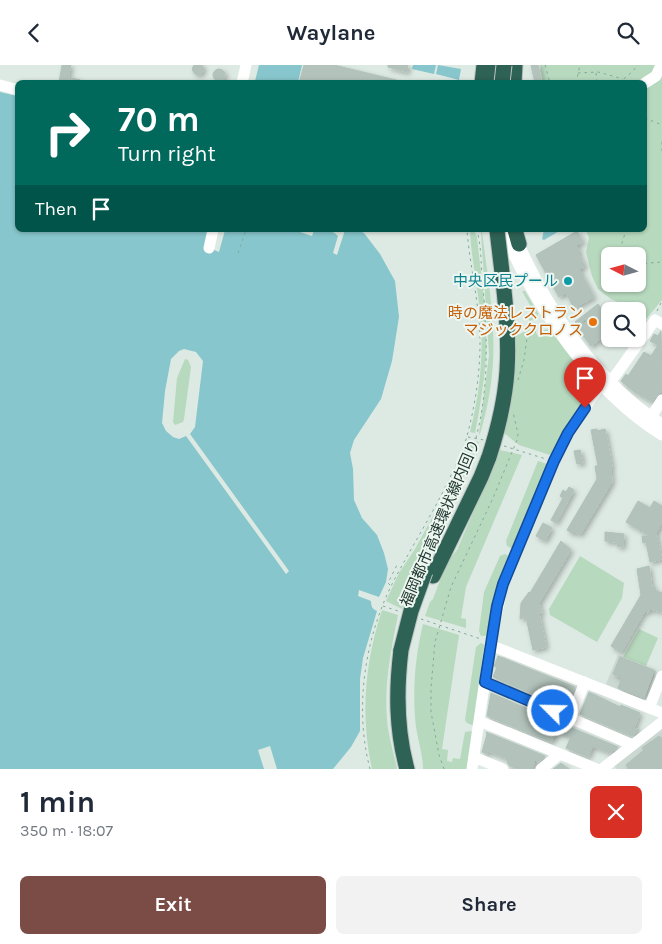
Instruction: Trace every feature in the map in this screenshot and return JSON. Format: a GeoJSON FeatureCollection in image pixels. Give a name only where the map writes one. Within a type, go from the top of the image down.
{"type":"FeatureCollection","features":[{"type":"Feature","properties":{"kind":"highway"},"geometry":{"type":"LineString","coordinates":[[482,80],[484,65]]}},
{"type":"Feature","properties":{"kind":"highway"},"geometry":{"type":"LineString","coordinates":[[407,769],[402,751],[397,710],[397,689],[411,611],[485,450],[492,413],[498,371],[496,316],[488,232]]}},
{"type":"Feature","properties":{"kind":"highway","name":"福岡都市高速環状線内回り"},"geometry":{"type":"LineString","coordinates":[[485,450],[501,414],[507,371],[506,323],[497,232]]}},
{"type":"Feature","properties":{"kind":"highway"},"geometry":{"type":"LineString","coordinates":[[405,651],[406,709],[411,749],[417,769]]}},
{"type":"Feature","properties":{"kind":"street"},"geometry":{"type":"LineString","coordinates":[[243,80],[246,65]]}},
{"type":"Feature","properties":{"kind":"street"},"geometry":{"type":"LineString","coordinates":[[647,82],[656,76],[661,65]]}},
{"type":"Feature","properties":{"kind":"street"},"geometry":{"type":"LineString","coordinates":[[0,85],[15,89]]}},
{"type":"Feature","properties":{"kind":"street"},"geometry":{"type":"LineString","coordinates":[[208,248],[212,232]]}},
{"type":"Feature","properties":{"kind":"street"},"geometry":{"type":"LineString","coordinates":[[505,232],[516,261],[541,304],[567,342],[647,426],[662,435]]}},
{"type":"Feature","properties":{"kind":"street"},"geometry":{"type":"LineString","coordinates":[[516,235],[535,279],[605,383],[662,424]]}},
{"type":"Feature","properties":{"kind":"street"},"geometry":{"type":"LineString","coordinates":[[472,769],[490,645],[503,584],[554,461],[568,433],[605,383],[614,376],[655,320],[662,324]]}},
{"type":"Feature","properties":{"kind":"street"},"geometry":{"type":"LineString","coordinates":[[652,417],[662,400]]}},
{"type":"Feature","properties":{"kind":"street"},"geometry":{"type":"LineString","coordinates":[[490,645],[662,713]]}},
{"type":"Feature","properties":{"kind":"street"},"geometry":{"type":"LineString","coordinates":[[649,708],[662,676]]}},
{"type":"Feature","properties":{"kind":"street"},"geometry":{"type":"LineString","coordinates":[[485,682],[633,745]]}},
{"type":"Feature","properties":{"kind":"street"},"geometry":{"type":"LineString","coordinates":[[570,719],[585,682]]}},
{"type":"Feature","properties":{"kind":"street"},"geometry":{"type":"LineString","coordinates":[[479,721],[598,769]]}},
{"type":"Feature","properties":{"kind":"street"},"geometry":{"type":"LineString","coordinates":[[602,769],[662,722]]}},
{"type":"Feature","properties":{"kind":"street"},"geometry":{"type":"LineString","coordinates":[[541,769],[560,754]]}},
{"type":"Feature","properties":{"kind":"street"},"geometry":{"type":"LineString","coordinates":[[474,757],[503,769]]}},
{"type":"Feature","properties":{"kind":"path"},"geometry":{"type":"LineString","coordinates":[[545,65],[549,80]]}},
{"type":"Feature","properties":{"kind":"path"},"geometry":{"type":"LineString","coordinates":[[577,80],[580,65]]}},
{"type":"Feature","properties":{"kind":"path"},"geometry":{"type":"LineString","coordinates":[[578,73],[596,72],[623,79],[638,65]]}},
{"type":"Feature","properties":{"kind":"path"},"geometry":{"type":"LineString","coordinates":[[596,72],[597,80]]}},
{"type":"Feature","properties":{"kind":"path"},"geometry":{"type":"LineString","coordinates":[[647,118],[662,125]]}},
{"type":"Feature","properties":{"kind":"path"},"geometry":{"type":"LineString","coordinates":[[662,142],[662,155]]}},
{"type":"Feature","properties":{"kind":"path"},"geometry":{"type":"LineString","coordinates":[[238,253],[245,232]]}},
{"type":"Feature","properties":{"kind":"path"},"geometry":{"type":"LineString","coordinates":[[370,769],[363,715],[365,672],[374,630],[391,585],[441,497],[467,437],[475,397],[480,342],[467,232]]}},
{"type":"Feature","properties":{"kind":"path"},"geometry":{"type":"LineString","coordinates":[[477,232],[485,311],[487,355],[483,397],[476,438],[485,450]]}},
{"type":"Feature","properties":{"kind":"path"},"geometry":{"type":"LineString","coordinates":[[621,247],[625,232]]}},
{"type":"Feature","properties":{"kind":"path"},"geometry":{"type":"LineString","coordinates":[[646,263],[662,262]]}},
{"type":"Feature","properties":{"kind":"path"},"geometry":{"type":"LineString","coordinates":[[660,307],[662,301]]}},
{"type":"Feature","properties":{"kind":"path"},"geometry":{"type":"LineString","coordinates":[[576,328],[588,319]]}},
{"type":"Feature","properties":{"kind":"path"},"geometry":{"type":"LineString","coordinates":[[518,382],[527,338],[547,324]]}},
{"type":"Feature","properties":{"kind":"path"},"geometry":{"type":"LineString","coordinates":[[444,769],[439,755],[431,703],[432,660],[439,625],[451,587],[493,498],[517,440],[518,434],[514,420],[514,407]]}},
{"type":"Feature","properties":{"kind":"path"},"geometry":{"type":"LineString","coordinates":[[467,437],[476,438]]}},
{"type":"Feature","properties":{"kind":"path"},"geometry":{"type":"LineString","coordinates":[[503,446],[554,461]]}},
{"type":"Feature","properties":{"kind":"path"},"geometry":{"type":"LineString","coordinates":[[391,585],[388,583],[398,563]]}},
{"type":"Feature","properties":{"kind":"path"},"geometry":{"type":"LineString","coordinates":[[382,606],[399,611]]}},
{"type":"Feature","properties":{"kind":"path"},"geometry":{"type":"LineString","coordinates":[[416,617],[478,637],[490,645]]}},
{"type":"Feature","properties":{"kind":"shaded area"},"geometry":{"type":"Polygon","coordinates":[[[618,655],[656,671],[646,698],[643,700],[606,684],[618,655]]]}},
{"type":"Feature","properties":{"kind":"shaded area"},"geometry":{"type":"Polygon","coordinates":[[[662,728],[662,769],[617,769],[613,765],[662,728]]]}},
{"type":"Feature","properties":{"kind":"green space"},"geometry":{"type":"Polygon","coordinates":[[[540,65],[662,65],[662,300],[646,319],[646,302],[618,302],[603,293],[646,293],[646,247],[601,247],[601,291],[592,276],[586,252],[589,238],[587,232],[647,232],[647,80],[543,80],[540,65]]]}},
{"type":"Feature","properties":{"kind":"green space"},"geometry":{"type":"Polygon","coordinates":[[[470,232],[475,232],[477,237],[486,327],[486,357],[475,433],[470,432],[479,388],[482,344],[470,232]]]}},
{"type":"Feature","properties":{"kind":"green space"},"geometry":{"type":"Polygon","coordinates":[[[481,232],[490,294],[493,344],[489,396],[484,422],[479,434],[489,355],[481,232]]]}},
{"type":"Feature","properties":{"kind":"green space"},"geometry":{"type":"Polygon","coordinates":[[[522,291],[525,291],[538,313],[538,317],[530,321],[528,319],[535,314],[522,291]]]}},
{"type":"Feature","properties":{"kind":"green space"},"geometry":{"type":"Polygon","coordinates":[[[533,327],[539,338],[541,331],[549,329],[552,331],[593,383],[594,388],[554,453],[550,455],[519,445],[504,433],[514,333],[520,334],[533,327]]]}},
{"type":"Feature","properties":{"kind":"green space"},"geometry":{"type":"Polygon","coordinates":[[[185,359],[188,360],[191,367],[184,419],[183,422],[175,425],[173,422],[177,378],[185,359]]]}},
{"type":"Feature","properties":{"kind":"green space"},"geometry":{"type":"Polygon","coordinates":[[[468,442],[479,442],[457,493],[432,536],[430,546],[417,570],[402,609],[386,601],[399,573],[415,549],[443,498],[468,442]]]}},
{"type":"Feature","properties":{"kind":"green space"},"geometry":{"type":"Polygon","coordinates":[[[500,450],[522,455],[466,587],[461,618],[466,619],[466,628],[425,616],[447,562],[457,550],[500,450]]]}},
{"type":"Feature","properties":{"kind":"green space"},"geometry":{"type":"Polygon","coordinates":[[[538,461],[547,464],[514,547],[511,548],[507,546],[506,541],[538,461]]]}},
{"type":"Feature","properties":{"kind":"green space"},"geometry":{"type":"Polygon","coordinates":[[[505,554],[509,556],[493,604],[488,634],[481,636],[479,631],[484,592],[500,556],[505,554]]]}},
{"type":"Feature","properties":{"kind":"green space"},"geometry":{"type":"Polygon","coordinates":[[[580,556],[624,583],[622,598],[597,642],[550,615],[549,609],[580,556]]]}},
{"type":"Feature","properties":{"kind":"green space"},"geometry":{"type":"Polygon","coordinates":[[[382,610],[398,615],[386,693],[387,719],[397,769],[372,769],[366,729],[365,709],[368,669],[382,610]]]}},
{"type":"Feature","properties":{"kind":"green space"},"geometry":{"type":"Polygon","coordinates":[[[423,624],[459,635],[442,749],[448,750],[447,761],[452,762],[453,758],[460,759],[465,732],[471,731],[469,769],[423,769],[416,727],[414,688],[416,662],[423,624]]]}},
{"type":"Feature","properties":{"kind":"green space"},"geometry":{"type":"Polygon","coordinates":[[[639,629],[658,638],[646,666],[623,657],[639,629]]]}},
{"type":"Feature","properties":{"kind":"green space"},"geometry":{"type":"Polygon","coordinates":[[[481,643],[485,645],[474,724],[472,725],[465,720],[476,647],[481,643]]]}},
{"type":"Feature","properties":{"kind":"water"},"geometry":{"type":"Polygon","coordinates":[[[259,65],[302,65],[298,80],[255,80],[259,65]]]}},
{"type":"Feature","properties":{"kind":"water"},"geometry":{"type":"Polygon","coordinates":[[[413,65],[436,65],[434,74],[412,69],[413,65]]]}},
{"type":"Feature","properties":{"kind":"water"},"geometry":{"type":"Polygon","coordinates":[[[438,65],[461,69],[459,80],[436,74],[438,65]]]}},
{"type":"Feature","properties":{"kind":"water"},"geometry":{"type":"Polygon","coordinates":[[[0,92],[15,96],[15,232],[210,232],[212,249],[219,252],[224,232],[300,232],[312,236],[313,232],[333,232],[338,236],[333,253],[337,255],[344,232],[362,232],[380,254],[395,281],[399,317],[392,361],[381,399],[354,440],[350,453],[353,469],[354,500],[362,518],[377,535],[388,569],[386,582],[379,597],[359,590],[358,596],[371,601],[372,607],[377,611],[363,658],[360,679],[360,731],[351,747],[333,769],[277,769],[270,746],[258,750],[264,769],[0,769],[0,92]],[[184,349],[171,359],[162,423],[166,431],[173,437],[179,439],[186,436],[286,574],[289,571],[190,434],[195,427],[203,361],[196,352],[184,349]]]}},
{"type":"Feature","properties":{"kind":"water"},"geometry":{"type":"Polygon","coordinates":[[[544,232],[558,232],[544,240],[542,239],[544,232]]]}},
{"type":"Feature","properties":{"kind":"building"},"geometry":{"type":"Polygon","coordinates":[[[198,63],[204,69],[198,75],[192,69],[198,63]]]}},
{"type":"Feature","properties":{"kind":"building"},"geometry":{"type":"Polygon","coordinates":[[[62,65],[71,65],[68,77],[80,80],[60,80],[62,65]]]}},
{"type":"Feature","properties":{"kind":"building"},"geometry":{"type":"Polygon","coordinates":[[[304,65],[334,65],[396,80],[300,80],[304,65]]]}},
{"type":"Feature","properties":{"kind":"building"},"geometry":{"type":"Polygon","coordinates":[[[388,65],[408,65],[407,72],[388,67],[388,65]]]}},
{"type":"Feature","properties":{"kind":"building"},"geometry":{"type":"Polygon","coordinates":[[[531,65],[538,65],[541,80],[534,80],[531,65]]]}},
{"type":"Feature","properties":{"kind":"building"},"geometry":{"type":"Polygon","coordinates":[[[219,69],[225,75],[221,80],[215,79],[213,75],[219,69]]]}},
{"type":"Feature","properties":{"kind":"building","name":"中央区民プール"},"geometry":{"type":"Polygon","coordinates":[[[578,232],[583,242],[576,245],[585,266],[579,269],[594,297],[574,308],[566,293],[559,297],[536,255],[578,232]]]}},
{"type":"Feature","properties":{"kind":"building"},"geometry":{"type":"Polygon","coordinates":[[[598,304],[601,308],[601,339],[591,346],[575,322],[598,304]]]}},
{"type":"Feature","properties":{"kind":"building"},"geometry":{"type":"Polygon","coordinates":[[[661,331],[662,391],[652,402],[633,391],[621,381],[626,374],[628,376],[644,352],[651,356],[658,345],[650,341],[654,334],[658,336],[661,331]]]}},
{"type":"Feature","properties":{"kind":"building"},"geometry":{"type":"Polygon","coordinates":[[[597,429],[597,431],[605,429],[612,467],[612,482],[580,535],[574,531],[573,534],[567,530],[597,479],[595,466],[598,466],[591,430],[597,429]]]}},
{"type":"Feature","properties":{"kind":"building"},"geometry":{"type":"Polygon","coordinates":[[[580,450],[583,463],[577,464],[574,451],[580,450]]]}},
{"type":"Feature","properties":{"kind":"building"},"geometry":{"type":"Polygon","coordinates":[[[569,487],[574,490],[556,523],[551,520],[563,498],[560,496],[563,490],[566,492],[569,487]]]}},
{"type":"Feature","properties":{"kind":"building"},"geometry":{"type":"Polygon","coordinates":[[[638,501],[650,508],[654,501],[662,506],[662,523],[656,533],[662,559],[650,562],[646,542],[643,543],[642,536],[650,536],[626,522],[638,501]]]}},
{"type":"Feature","properties":{"kind":"building"},"geometry":{"type":"Polygon","coordinates":[[[543,523],[552,528],[545,541],[536,536],[543,523]]]}},
{"type":"Feature","properties":{"kind":"building"},"geometry":{"type":"Polygon","coordinates":[[[605,532],[624,534],[623,547],[617,546],[617,542],[605,541],[605,532]]]}},
{"type":"Feature","properties":{"kind":"building"},"geometry":{"type":"Polygon","coordinates":[[[561,541],[571,550],[539,603],[542,613],[539,613],[546,647],[533,650],[526,617],[520,619],[521,603],[530,593],[561,541]]]}},
{"type":"Feature","properties":{"kind":"building"},"geometry":{"type":"Polygon","coordinates":[[[649,566],[652,587],[655,587],[656,591],[662,593],[662,612],[650,609],[648,613],[645,611],[621,653],[611,646],[641,595],[637,569],[649,566]]]}},
{"type":"Feature","properties":{"kind":"building"},"geometry":{"type":"Polygon","coordinates":[[[498,656],[575,687],[566,708],[493,677],[497,667],[494,666],[498,656]]]}},
{"type":"Feature","properties":{"kind":"building"},"geometry":{"type":"Polygon","coordinates":[[[620,657],[654,670],[644,698],[618,688],[622,678],[613,674],[620,657]]]}},
{"type":"Feature","properties":{"kind":"building"},"geometry":{"type":"Polygon","coordinates":[[[589,692],[620,707],[621,705],[640,713],[634,728],[639,730],[632,736],[580,714],[589,692]]]}},
{"type":"Feature","properties":{"kind":"building"},"geometry":{"type":"Polygon","coordinates":[[[491,693],[618,747],[610,753],[593,746],[588,757],[566,748],[571,737],[557,731],[551,742],[487,716],[491,693]]]}},
{"type":"Feature","properties":{"kind":"building"},"geometry":{"type":"Polygon","coordinates":[[[486,732],[545,756],[538,762],[535,760],[532,769],[518,769],[510,766],[507,762],[508,759],[488,751],[487,754],[482,752],[486,732]]]}},
{"type":"Feature","properties":{"kind":"building"},"geometry":{"type":"Polygon","coordinates":[[[659,736],[662,739],[662,769],[629,769],[626,765],[644,750],[642,748],[659,736]]]}},
{"type":"Feature","properties":{"kind":"building"},"geometry":{"type":"Polygon","coordinates":[[[561,763],[569,769],[553,769],[561,763]]]}},
{"type":"Feature","properties":{"kind":"place","name":"中央区民プール"},"geometry":{"type":"Point","coordinates":[568,281]}},
{"type":"Feature","properties":{"kind":"place","name":"時の魔法レストラン マジッククロノス"},"geometry":{"type":"Point","coordinates":[593,322]}},
{"type":"Feature","properties":{"kind":"route"},"geometry":{"type":"LineString","coordinates":[[553,711],[485,682],[497,606],[503,584],[554,461],[568,433],[585,408]]}}]}
